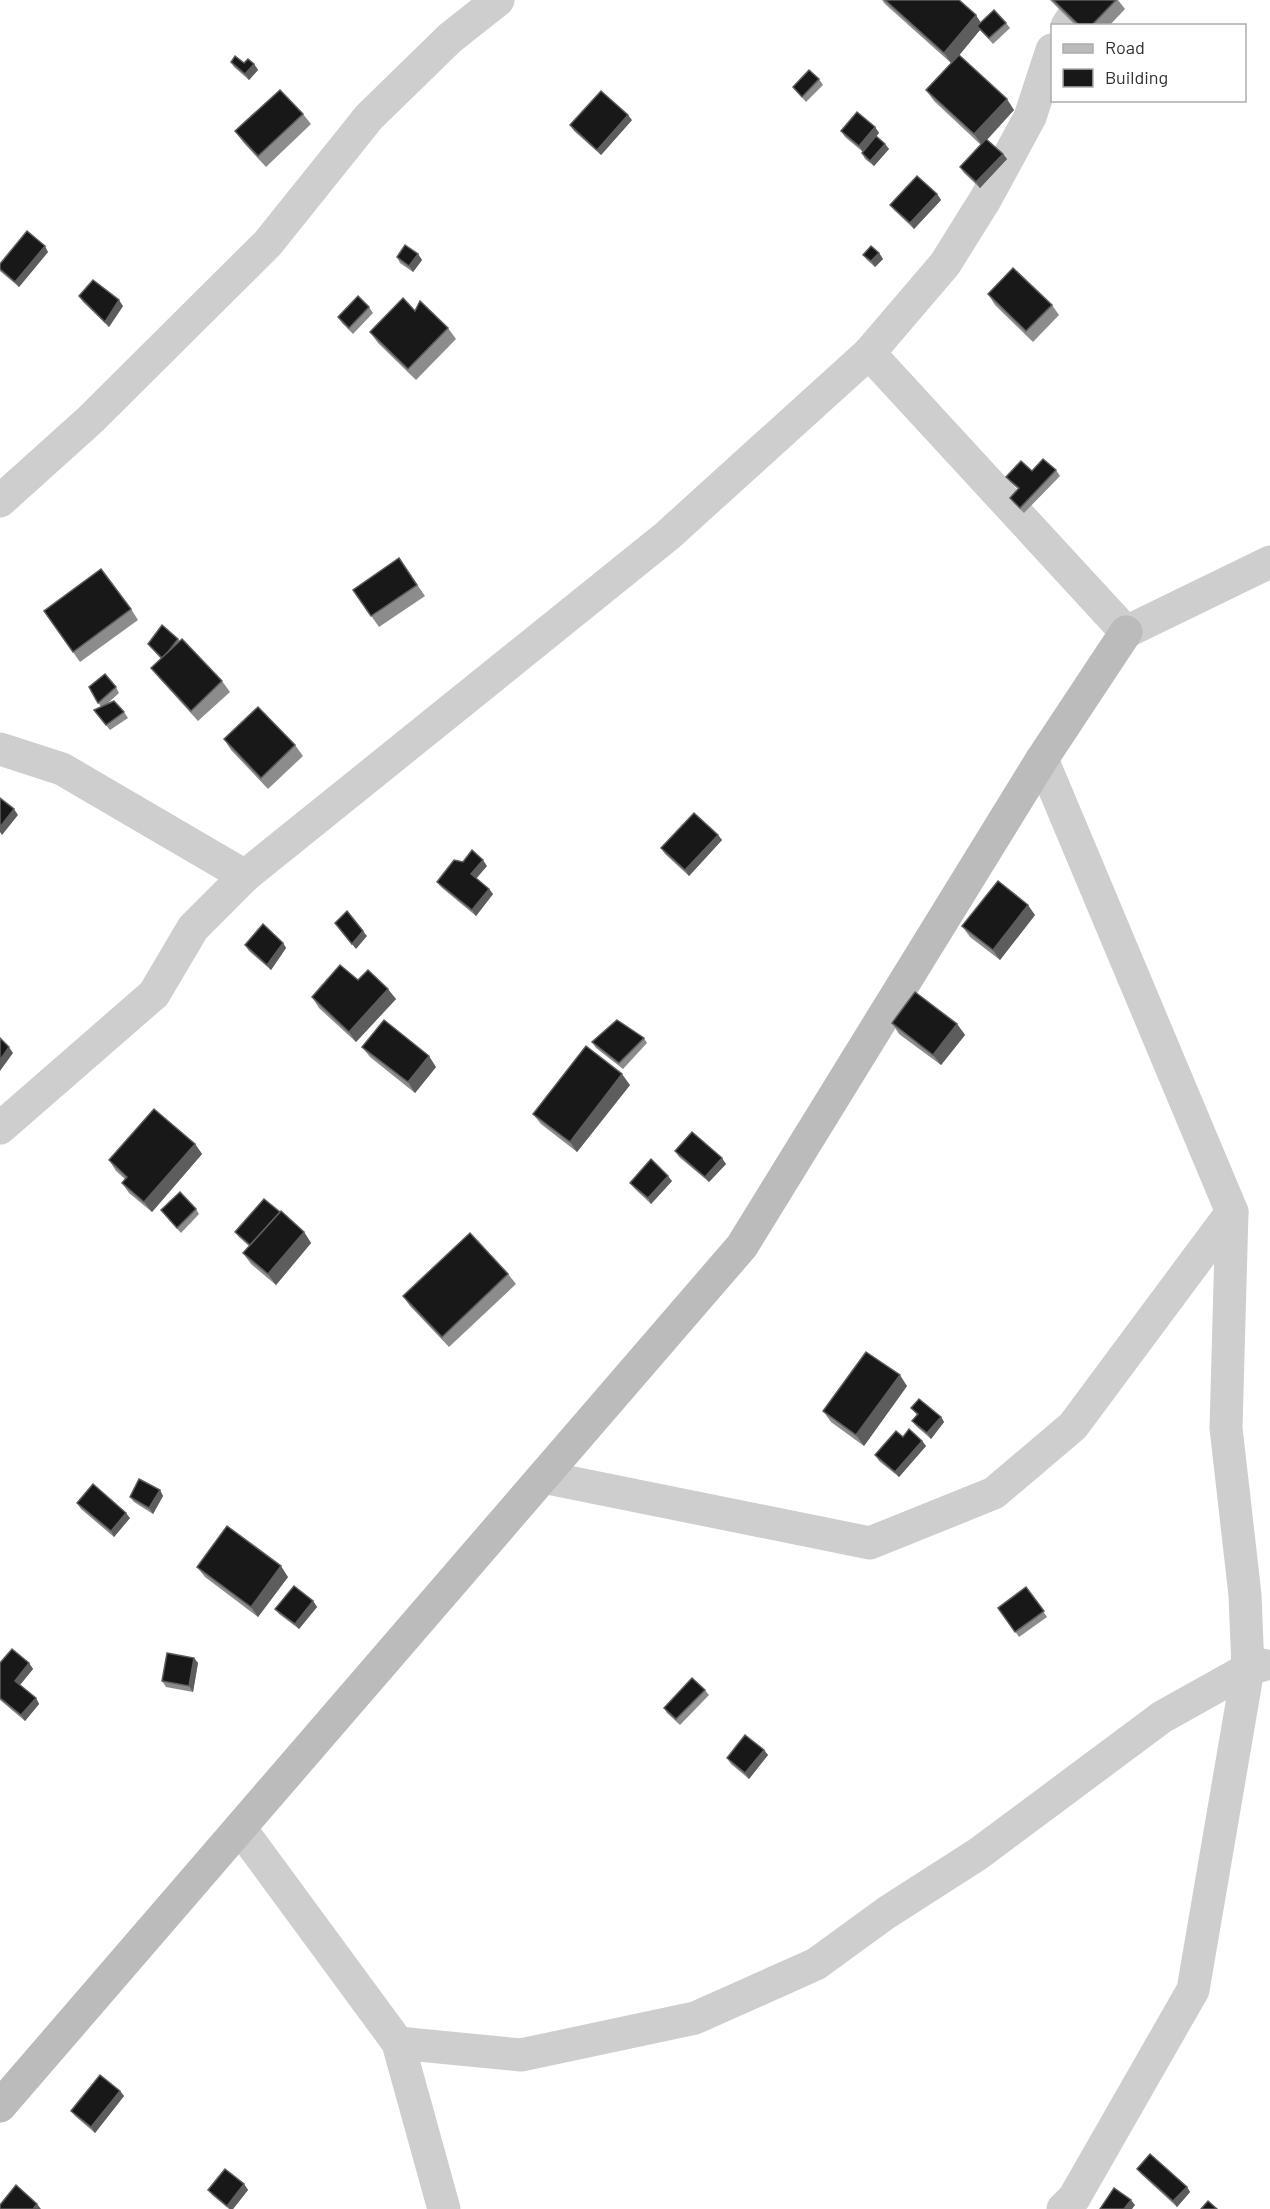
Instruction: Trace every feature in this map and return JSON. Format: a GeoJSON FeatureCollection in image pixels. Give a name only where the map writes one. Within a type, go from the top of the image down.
{"type":"FeatureCollection","features":[{"type":"Feature","properties":{"kind":"street"},"geometry":{"type":"LineString","coordinates":[[0,501],[90,420],[268,243],[369,117],[450,38],[498,0]]}},
{"type":"Feature","properties":{"kind":"street"},"geometry":{"type":"LineString","coordinates":[[1068,24],[1084,0]]}},
{"type":"Feature","properties":{"kind":"street"},"geometry":{"type":"LineString","coordinates":[[0,1128],[154,994],[193,928],[245,876],[667,536],[869,353],[945,264],[985,200],[1030,117],[1051,56]]}},
{"type":"Feature","properties":{"kind":"street"},"geometry":{"type":"LineString","coordinates":[[869,353],[1126,632]]}},
{"type":"Feature","properties":{"kind":"street"},"geometry":{"type":"LineString","coordinates":[[0,2106],[742,1246],[1042,759],[1126,632],[1270,562]]}},
{"type":"Feature","properties":{"kind":"street"},"geometry":{"type":"LineString","coordinates":[[0,748],[62,768],[245,876]]}},
{"type":"Feature","properties":{"kind":"street"},"geometry":{"type":"LineString","coordinates":[[1042,759],[1232,1212],[1226,1428],[1245,1595],[1259,1666],[1193,1990],[1074,2198],[1063,2209]]}},
{"type":"Feature","properties":{"kind":"street"},"geometry":{"type":"LineString","coordinates":[[543,1477],[870,1543],[994,1493],[1073,1426],[1232,1212]]}},
{"type":"Feature","properties":{"kind":"street"},"geometry":{"type":"LineString","coordinates":[[398,2043],[521,2055],[695,2018],[816,1964],[886,1913],[978,1854],[1162,1717],[1259,1666]]}},
{"type":"Feature","properties":{"kind":"street"},"geometry":{"type":"LineString","coordinates":[[240,1828],[398,2043],[444,2209]]}},
{"type":"Feature","properties":{"kind":"building"},"geometry":{"type":"Polygon","coordinates":[[[885,0],[959,0],[976,15],[944,53],[885,0]]]}},
{"type":"Feature","properties":{"kind":"building"},"geometry":{"type":"Polygon","coordinates":[[[1053,0],[1116,0],[1093,24],[1078,24],[1053,0]]]}},
{"type":"Feature","properties":{"kind":"building"},"geometry":{"type":"Polygon","coordinates":[[[994,10],[1006,23],[989,38],[977,26],[994,10]]]}},
{"type":"Feature","properties":{"kind":"building"},"geometry":{"type":"Polygon","coordinates":[[[959,55],[1007,99],[974,134],[926,90],[959,55]]]}},
{"type":"Feature","properties":{"kind":"building"},"geometry":{"type":"Polygon","coordinates":[[[235,56],[244,63],[248,59],[254,64],[245,74],[231,62],[235,56]]]}},
{"type":"Feature","properties":{"kind":"building"},"geometry":{"type":"Polygon","coordinates":[[[809,70],[819,79],[802,97],[793,87],[809,70]]]}},
{"type":"Feature","properties":{"kind":"building"},"geometry":{"type":"Polygon","coordinates":[[[280,90],[303,114],[258,156],[235,131],[280,90]]]}},
{"type":"Feature","properties":{"kind":"building"},"geometry":{"type":"Polygon","coordinates":[[[601,91],[628,115],[597,150],[570,125],[601,91]]]}},
{"type":"Feature","properties":{"kind":"building"},"geometry":{"type":"Polygon","coordinates":[[[857,112],[875,127],[859,146],[841,131],[857,112]]]}},
{"type":"Feature","properties":{"kind":"building"},"geometry":{"type":"Polygon","coordinates":[[[876,136],[885,144],[870,161],[862,153],[876,136]]]}},
{"type":"Feature","properties":{"kind":"building"},"geometry":{"type":"Polygon","coordinates":[[[986,139],[1003,154],[976,182],[960,167],[986,139]]]}},
{"type":"Feature","properties":{"kind":"building"},"geometry":{"type":"Polygon","coordinates":[[[917,176],[937,194],[910,223],[890,205],[917,176]]]}},
{"type":"Feature","properties":{"kind":"building"},"geometry":{"type":"Polygon","coordinates":[[[27,231],[45,246],[15,282],[0,269],[0,264],[27,231]]]}},
{"type":"Feature","properties":{"kind":"building"},"geometry":{"type":"Polygon","coordinates":[[[405,245],[418,254],[409,266],[397,257],[405,245]]]}},
{"type":"Feature","properties":{"kind":"building"},"geometry":{"type":"Polygon","coordinates":[[[871,246],[879,253],[871,261],[863,255],[871,246]]]}},
{"type":"Feature","properties":{"kind":"building"},"geometry":{"type":"Polygon","coordinates":[[[1013,268],[1052,305],[1026,331],[988,294],[1013,268]]]}},
{"type":"Feature","properties":{"kind":"building"},"geometry":{"type":"Polygon","coordinates":[[[93,280],[119,300],[105,322],[79,296],[93,280]]]}},
{"type":"Feature","properties":{"kind":"building"},"geometry":{"type":"Polygon","coordinates":[[[358,296],[369,307],[349,328],[338,317],[358,296]]]}},
{"type":"Feature","properties":{"kind":"building"},"geometry":{"type":"Polygon","coordinates":[[[403,298],[415,311],[420,301],[448,328],[408,369],[370,332],[403,298]]]}},
{"type":"Feature","properties":{"kind":"building"},"geometry":{"type":"Polygon","coordinates":[[[1043,459],[1056,470],[1020,508],[1010,498],[1019,488],[1006,477],[1021,461],[1032,471],[1043,459]]]}},
{"type":"Feature","properties":{"kind":"building"},"geometry":{"type":"Polygon","coordinates":[[[399,558],[417,585],[371,616],[353,590],[399,558]]]}},
{"type":"Feature","properties":{"kind":"building"},"geometry":{"type":"Polygon","coordinates":[[[101,569],[131,609],[73,652],[44,611],[101,569]]]}},
{"type":"Feature","properties":{"kind":"building"},"geometry":{"type":"Polygon","coordinates":[[[162,625],[178,639],[162,658],[148,644],[162,625]]]}},
{"type":"Feature","properties":{"kind":"building"},"geometry":{"type":"Polygon","coordinates":[[[182,639],[222,681],[191,711],[151,668],[182,639]]]}},
{"type":"Feature","properties":{"kind":"building"},"geometry":{"type":"Polygon","coordinates":[[[105,674],[116,687],[98,703],[89,687],[105,674]]]}},
{"type":"Feature","properties":{"kind":"building"},"geometry":{"type":"Polygon","coordinates":[[[114,701],[124,712],[106,725],[94,710],[114,701]]]}},
{"type":"Feature","properties":{"kind":"building"},"geometry":{"type":"Polygon","coordinates":[[[258,707],[295,745],[261,778],[224,739],[258,707]]]}},
{"type":"Feature","properties":{"kind":"building"},"geometry":{"type":"Polygon","coordinates":[[[0,798],[14,809],[0,827],[0,798]]]}},
{"type":"Feature","properties":{"kind":"building"},"geometry":{"type":"Polygon","coordinates":[[[694,813],[718,835],[685,870],[661,848],[694,813]]]}},
{"type":"Feature","properties":{"kind":"building"},"geometry":{"type":"Polygon","coordinates":[[[472,850],[483,860],[471,874],[489,889],[472,910],[437,882],[454,860],[463,862],[472,850]]]}},
{"type":"Feature","properties":{"kind":"building"},"geometry":{"type":"Polygon","coordinates":[[[998,881],[1028,905],[993,950],[962,926],[998,881]]]}},
{"type":"Feature","properties":{"kind":"building"},"geometry":{"type":"Polygon","coordinates":[[[347,911],[363,931],[352,944],[335,923],[347,911]]]}},
{"type":"Feature","properties":{"kind":"building"},"geometry":{"type":"Polygon","coordinates":[[[263,924],[283,943],[267,965],[245,945],[263,924]]]}},
{"type":"Feature","properties":{"kind":"building"},"geometry":{"type":"Polygon","coordinates":[[[340,965],[358,980],[368,970],[388,989],[349,1032],[312,997],[340,965]]]}},
{"type":"Feature","properties":{"kind":"building"},"geometry":{"type":"Polygon","coordinates":[[[915,992],[957,1024],[933,1055],[892,1023],[915,992]]]}},
{"type":"Feature","properties":{"kind":"building"},"geometry":{"type":"Polygon","coordinates":[[[384,1020],[429,1056],[408,1082],[362,1047],[384,1020]]]}},
{"type":"Feature","properties":{"kind":"building"},"geometry":{"type":"Polygon","coordinates":[[[617,1020],[644,1038],[619,1063],[592,1042],[617,1020]]]}},
{"type":"Feature","properties":{"kind":"building"},"geometry":{"type":"Polygon","coordinates":[[[0,1038],[9,1047],[0,1060],[0,1038]]]}},
{"type":"Feature","properties":{"kind":"building"},"geometry":{"type":"Polygon","coordinates":[[[586,1046],[622,1074],[570,1142],[533,1114],[586,1046]]]}},
{"type":"Feature","properties":{"kind":"building"},"geometry":{"type":"Polygon","coordinates":[[[154,1109],[195,1144],[144,1202],[122,1183],[127,1177],[109,1160],[154,1109]]]}},
{"type":"Feature","properties":{"kind":"building"},"geometry":{"type":"Polygon","coordinates":[[[692,1132],[722,1158],[705,1177],[675,1151],[692,1132]]]}},
{"type":"Feature","properties":{"kind":"building"},"geometry":{"type":"Polygon","coordinates":[[[651,1159],[668,1176],[648,1198],[630,1183],[651,1159]]]}},
{"type":"Feature","properties":{"kind":"building"},"geometry":{"type":"Polygon","coordinates":[[[180,1192],[196,1209],[177,1228],[161,1210],[180,1192]]]}},
{"type":"Feature","properties":{"kind":"building"},"geometry":{"type":"Polygon","coordinates":[[[264,1199],[280,1212],[250,1245],[235,1232],[264,1199]]]}},
{"type":"Feature","properties":{"kind":"building"},"geometry":{"type":"Polygon","coordinates":[[[281,1211],[304,1232],[268,1274],[243,1253],[281,1211]]]}},
{"type":"Feature","properties":{"kind":"building"},"geometry":{"type":"Polygon","coordinates":[[[470,1233],[508,1274],[442,1337],[403,1296],[470,1233]]]}},
{"type":"Feature","properties":{"kind":"building"},"geometry":{"type":"Polygon","coordinates":[[[866,1352],[900,1375],[856,1435],[823,1411],[866,1352]]]}},
{"type":"Feature","properties":{"kind":"building"},"geometry":{"type":"Polygon","coordinates":[[[919,1399],[941,1417],[927,1433],[912,1421],[918,1414],[911,1408],[919,1399]]]}},
{"type":"Feature","properties":{"kind":"building"},"geometry":{"type":"Polygon","coordinates":[[[909,1429],[922,1441],[895,1472],[875,1455],[896,1431],[903,1437],[909,1429]]]}},
{"type":"Feature","properties":{"kind":"building"},"geometry":{"type":"Polygon","coordinates":[[[139,1479],[160,1490],[149,1508],[130,1497],[139,1479]]]}},
{"type":"Feature","properties":{"kind":"building"},"geometry":{"type":"Polygon","coordinates":[[[93,1484],[126,1513],[111,1531],[77,1503],[93,1484]]]}},
{"type":"Feature","properties":{"kind":"building"},"geometry":{"type":"Polygon","coordinates":[[[227,1526],[281,1566],[251,1607],[197,1567],[227,1526]]]}},
{"type":"Feature","properties":{"kind":"building"},"geometry":{"type":"Polygon","coordinates":[[[294,1586],[313,1601],[295,1624],[275,1609],[294,1586]]]}},
{"type":"Feature","properties":{"kind":"building"},"geometry":{"type":"Polygon","coordinates":[[[1026,1587],[1044,1611],[1015,1632],[998,1608],[1026,1587]]]}},
{"type":"Feature","properties":{"kind":"building"},"geometry":{"type":"Polygon","coordinates":[[[12,1649],[29,1663],[15,1681],[36,1698],[21,1715],[0,1698],[0,1663],[12,1649]]]}},
{"type":"Feature","properties":{"kind":"building"},"geometry":{"type":"Polygon","coordinates":[[[167,1653],[194,1658],[189,1686],[162,1681],[167,1653]]]}},
{"type":"Feature","properties":{"kind":"building"},"geometry":{"type":"Polygon","coordinates":[[[692,1678],[705,1690],[676,1719],[664,1708],[692,1678]]]}},
{"type":"Feature","properties":{"kind":"building"},"geometry":{"type":"Polygon","coordinates":[[[745,1735],[764,1750],[745,1773],[727,1758],[745,1735]]]}},
{"type":"Feature","properties":{"kind":"building"},"geometry":{"type":"Polygon","coordinates":[[[100,2075],[120,2091],[91,2127],[71,2111],[100,2075]]]}},
{"type":"Feature","properties":{"kind":"building"},"geometry":{"type":"Polygon","coordinates":[[[1150,2154],[1187,2187],[1173,2201],[1137,2169],[1150,2154]]]}},
{"type":"Feature","properties":{"kind":"building"},"geometry":{"type":"Polygon","coordinates":[[[225,2169],[244,2184],[227,2206],[208,2190],[225,2169]]]}},
{"type":"Feature","properties":{"kind":"building"},"geometry":{"type":"Polygon","coordinates":[[[16,2185],[37,2204],[33,2209],[0,2209],[0,2205],[16,2185]]]}},
{"type":"Feature","properties":{"kind":"building"},"geometry":{"type":"Polygon","coordinates":[[[1114,2188],[1131,2200],[1124,2209],[1100,2209],[1114,2188]]]}},
{"type":"Feature","properties":{"kind":"building"},"geometry":{"type":"Polygon","coordinates":[[[1208,2201],[1217,2209],[1201,2209],[1208,2201]]]}}]}
